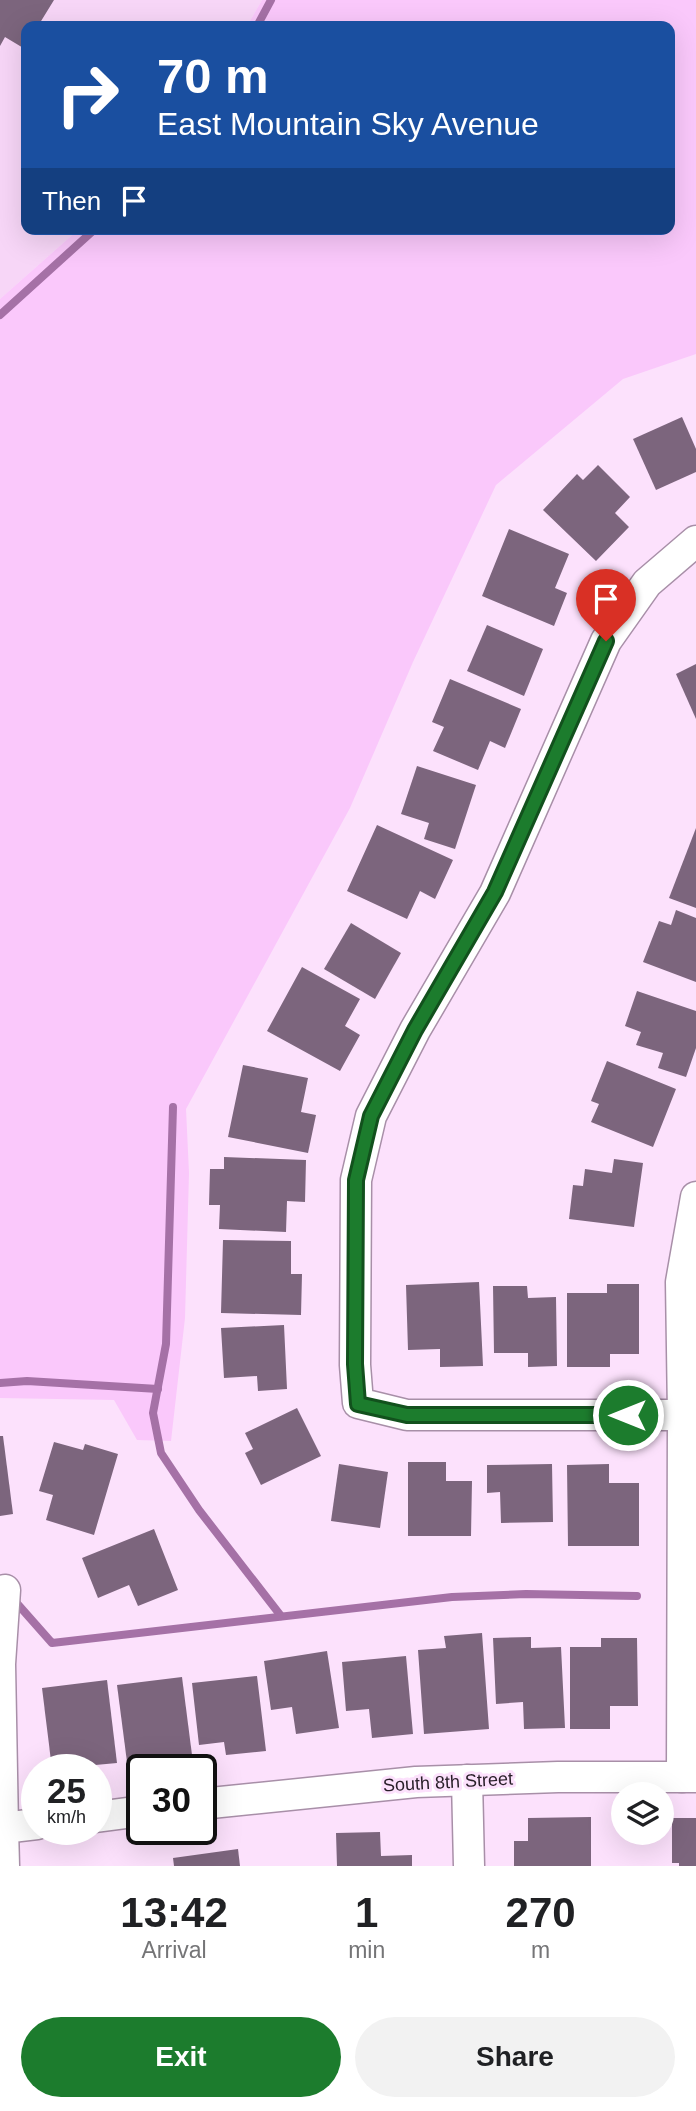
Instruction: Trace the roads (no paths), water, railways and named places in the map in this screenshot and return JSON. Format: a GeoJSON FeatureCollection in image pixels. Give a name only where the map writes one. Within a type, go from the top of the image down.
{"type":"FeatureCollection","features":[{"type":"Feature","properties":{"kind":"street"},"geometry":{"type":"LineString","coordinates":[[690,1415],[407,1415],[358,1404],[355,1364],[356,1180],[371,1116],[415,1030],[495,892],[606,641],[647,583],[696,541]]}},
{"type":"Feature","properties":{"kind":"street"},"geometry":{"type":"LineString","coordinates":[[689,1777],[690,1415],[681,1282],[696,1197]]}},
{"type":"Feature","properties":{"kind":"street"},"geometry":{"type":"LineString","coordinates":[[4,1866],[0,1664],[5,1590]]}},
{"type":"Feature","properties":{"kind":"street","name":"South 8th Street"},"geometry":{"type":"LineString","coordinates":[[217,1802],[280,1794],[467,1780],[689,1777]]}},
{"type":"Feature","properties":{"kind":"street"},"geometry":{"type":"LineString","coordinates":[[467,1780],[469,1866]]}},
{"type":"Feature","properties":{"kind":"street"},"geometry":{"type":"LineString","coordinates":[[2,1828],[21,1826]]}},
{"type":"Feature","properties":{"kind":"waterway"},"geometry":{"type":"LineString","coordinates":[[260,21],[271,0]]}},
{"type":"Feature","properties":{"kind":"waterway"},"geometry":{"type":"LineString","coordinates":[[0,315],[88,235]]}},
{"type":"Feature","properties":{"kind":"waterway"},"geometry":{"type":"LineString","coordinates":[[173,1107],[166,1344],[153,1413],[161,1453],[199,1510],[281,1616]]}},
{"type":"Feature","properties":{"kind":"waterway"},"geometry":{"type":"LineString","coordinates":[[0,1383],[27,1381],[158,1389]]}},
{"type":"Feature","properties":{"kind":"waterway"},"geometry":{"type":"LineString","coordinates":[[14,1600],[52,1643],[452,1597],[526,1594],[637,1596]]}}]}
